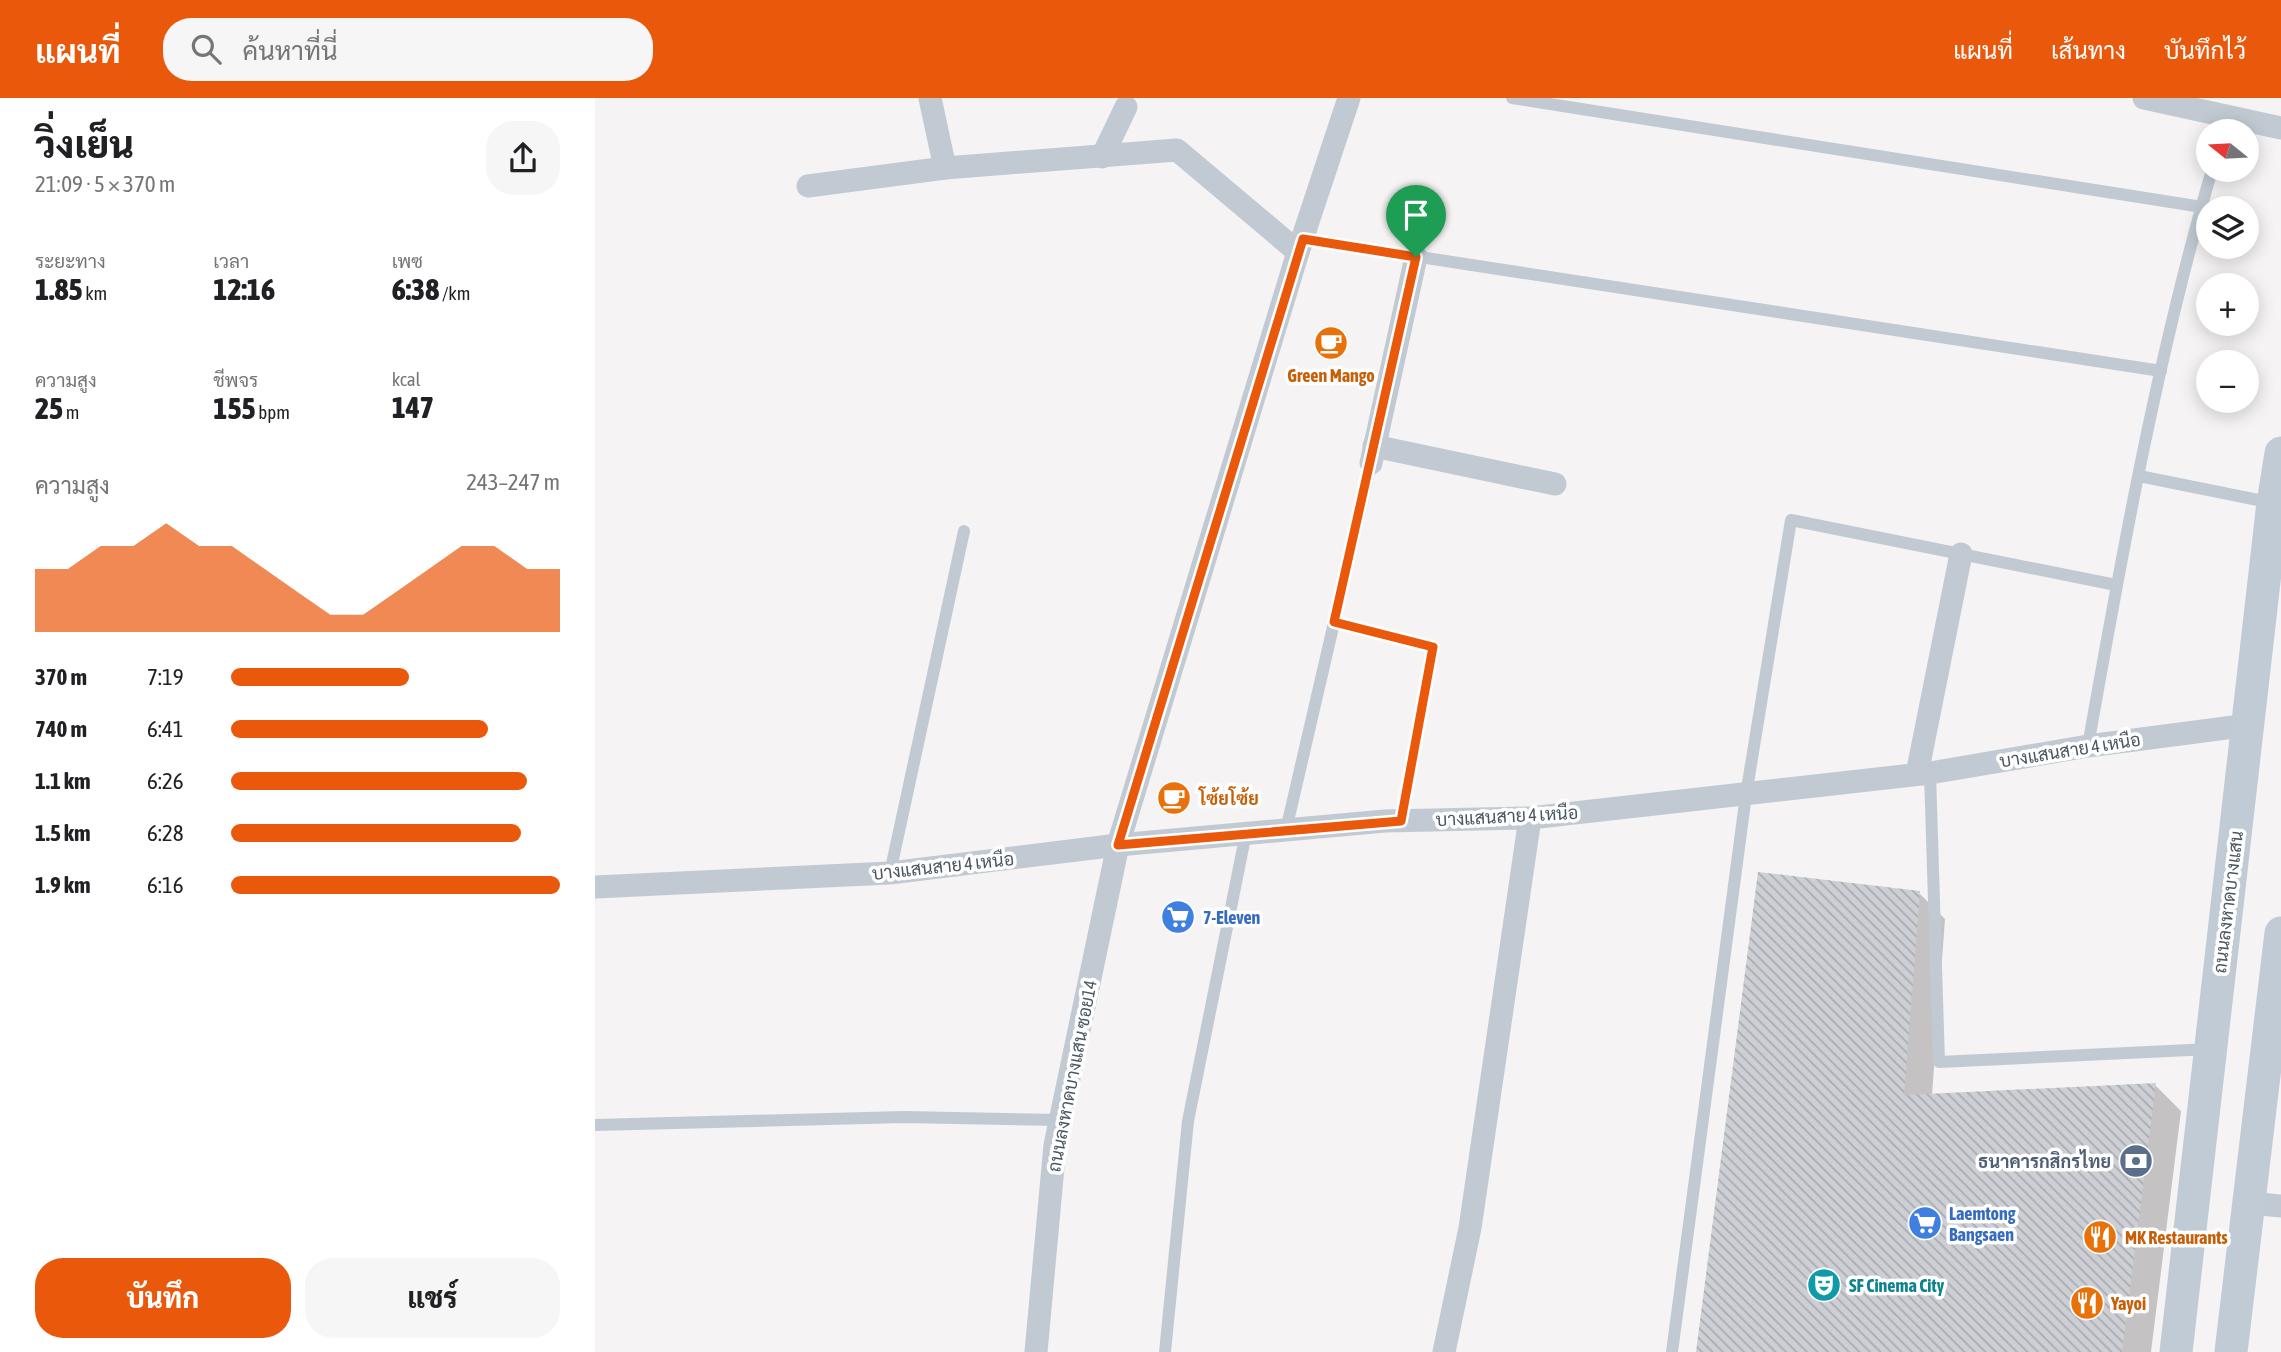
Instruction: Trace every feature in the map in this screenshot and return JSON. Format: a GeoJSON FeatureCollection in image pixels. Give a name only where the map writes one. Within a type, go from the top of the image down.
{"type":"FeatureCollection","features":[{"type":"Feature","properties":{"kind":"main road","name":"ถนนลงหาดบางแสน"},"geometry":{"type":"LineString","coordinates":[[2176,1352],[2273,503],[2281,453]]}},
{"type":"Feature","properties":{"kind":"main road"},"geometry":{"type":"LineString","coordinates":[[2231,1352],[2265,1204],[2281,933]]}},
{"type":"Feature","properties":{"kind":"street"},"geometry":{"type":"LineString","coordinates":[[930,98],[945,168]]}},
{"type":"Feature","properties":{"kind":"street","name":"ถนนลงหาดบางแสน ซอย14"},"geometry":{"type":"LineString","coordinates":[[1036,1352],[1055,1145],[1118,845],[1300,246],[1349,98]]}},
{"type":"Feature","properties":{"kind":"street"},"geometry":{"type":"LineString","coordinates":[[2144,98],[2208,119]]}},
{"type":"Feature","properties":{"kind":"street"},"geometry":{"type":"LineString","coordinates":[[1102,157],[1126,107]]}},
{"type":"Feature","properties":{"kind":"street"},"geometry":{"type":"LineString","coordinates":[[2259,126],[2281,126]]}},
{"type":"Feature","properties":{"kind":"street"},"geometry":{"type":"LineString","coordinates":[[808,186],[945,168],[1177,150],[1300,246]]}},
{"type":"Feature","properties":{"kind":"street"},"geometry":{"type":"LineString","coordinates":[[1416,257],[1372,454],[1555,484]]}},
{"type":"Feature","properties":{"kind":"street"},"geometry":{"type":"LineString","coordinates":[[1924,774],[1961,554]]}},
{"type":"Feature","properties":{"kind":"street","name":"บางแสนสาย 4 เหนือ"},"geometry":{"type":"LineString","coordinates":[[595,887],[890,873],[1118,845],[1246,833],[1401,821],[1530,818],[1924,774],[2088,746],[2249,725]]}},
{"type":"Feature","properties":{"kind":"street"},"geometry":{"type":"LineString","coordinates":[[1444,1352],[1470,1228],[1530,818]]}},
{"type":"Feature","properties":{"kind":"lane"},"geometry":{"type":"LineString","coordinates":[[1512,98],[2196,206]]}},
{"type":"Feature","properties":{"kind":"lane"},"geometry":{"type":"LineString","coordinates":[[2088,746],[2116,585],[2161,371],[2196,228]]}},
{"type":"Feature","properties":{"kind":"lane"},"geometry":{"type":"LineString","coordinates":[[1300,246],[1416,257],[2161,371]]}},
{"type":"Feature","properties":{"kind":"lane"},"geometry":{"type":"LineString","coordinates":[[1286,830],[1372,454]]}},
{"type":"Feature","properties":{"kind":"lane"},"geometry":{"type":"LineString","coordinates":[[2139,477],[2273,503]]}},
{"type":"Feature","properties":{"kind":"lane"},"geometry":{"type":"LineString","coordinates":[[1672,1352],[1747,795],[1791,520],[2116,585]]}},
{"type":"Feature","properties":{"kind":"lane"},"geometry":{"type":"LineString","coordinates":[[890,873],[964,531]]}},
{"type":"Feature","properties":{"kind":"lane"},"geometry":{"type":"LineString","coordinates":[[1334,622],[1433,647],[1401,821]]}},
{"type":"Feature","properties":{"kind":"lane"},"geometry":{"type":"LineString","coordinates":[[1924,774],[1931,821],[1939,1062],[2211,1049]]}},
{"type":"Feature","properties":{"kind":"lane"},"geometry":{"type":"LineString","coordinates":[[1165,1352],[1188,1121],[1246,833]]}},
{"type":"Feature","properties":{"kind":"lane"},"geometry":{"type":"LineString","coordinates":[[595,1125],[904,1117],[1061,1120]]}},
{"type":"Feature","properties":{"kind":"building","name":"Laemtong Bangsaen"},"geometry":{"type":"Polygon","coordinates":[[[1758,872],[1920,891],[1904,1095],[2156,1083],[2122,1352],[1696,1352],[1758,872]]]}},
{"type":"Feature","properties":{"kind":"place","name":"Green Mango"},"geometry":{"type":"Point","coordinates":[1331,343]}},
{"type":"Feature","properties":{"kind":"place","name":"โซ้ยโซ้ย"},"geometry":{"type":"Point","coordinates":[1174,798]}},
{"type":"Feature","properties":{"kind":"place","name":"7-Eleven"},"geometry":{"type":"Point","coordinates":[1178,917]}},
{"type":"Feature","properties":{"kind":"place","name":"ธนาคารกสิกรไทย"},"geometry":{"type":"Point","coordinates":[2136,1161]}},
{"type":"Feature","properties":{"kind":"place","name":"Laemtong Bangsaen"},"geometry":{"type":"Point","coordinates":[1925,1223]}},
{"type":"Feature","properties":{"kind":"place","name":"MK Restaurants"},"geometry":{"type":"Point","coordinates":[2100,1237]}},
{"type":"Feature","properties":{"kind":"place","name":"SF Cinema City"},"geometry":{"type":"Point","coordinates":[1824,1285]}},
{"type":"Feature","properties":{"kind":"place","name":"Yayoi"},"geometry":{"type":"Point","coordinates":[2087,1303]}},
{"type":"Feature","properties":{"kind":"route"},"geometry":{"type":"LineString","coordinates":[[1303,239],[1416,257],[1334,622],[1433,647],[1401,821],[1118,845],[1303,239]]}}]}
